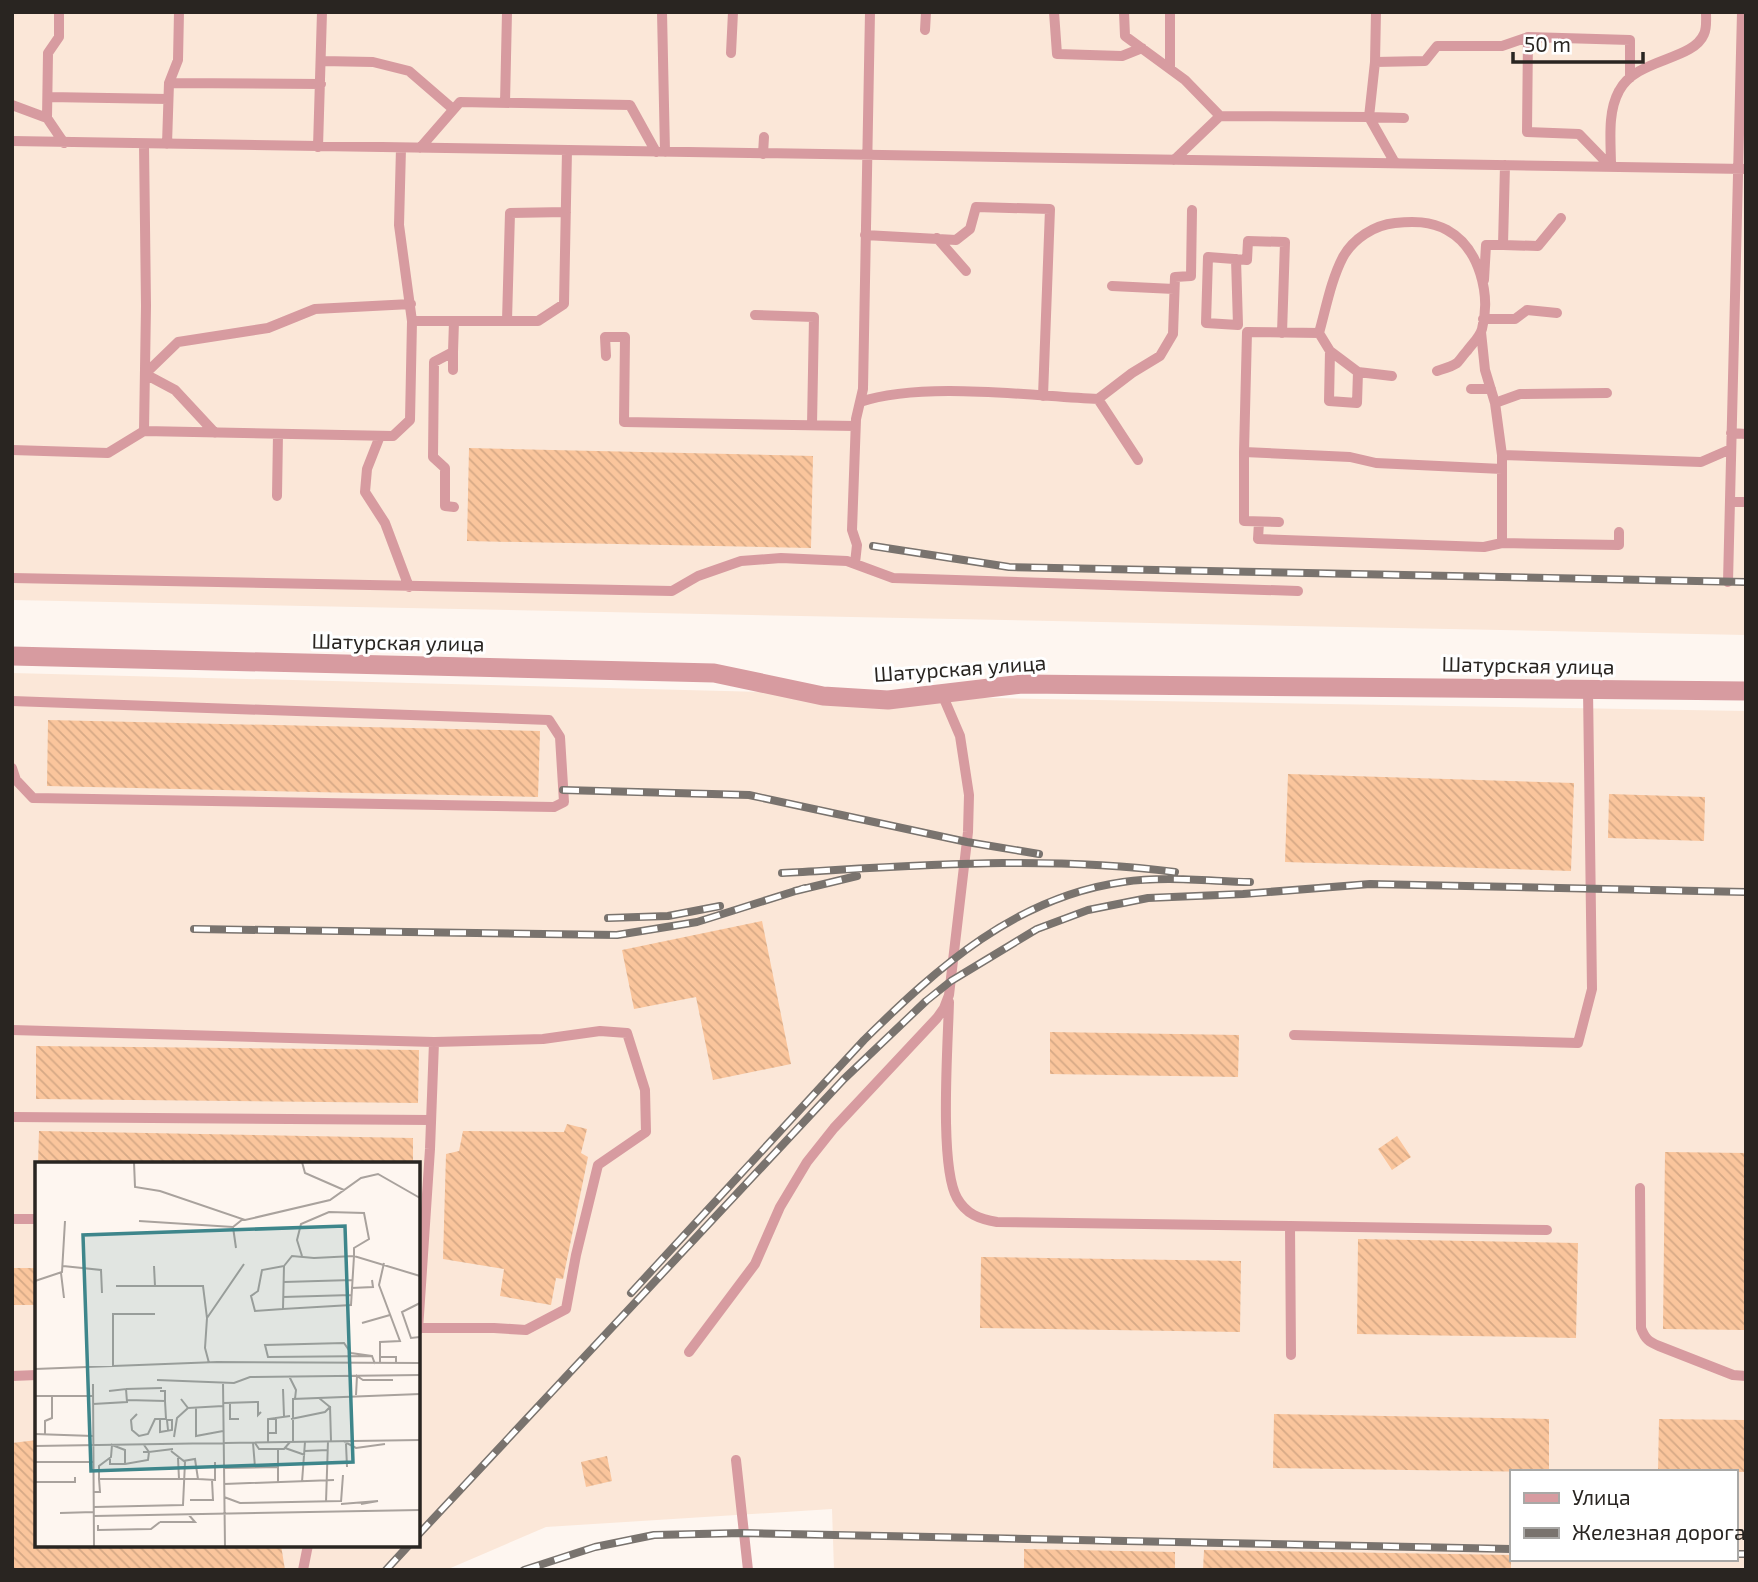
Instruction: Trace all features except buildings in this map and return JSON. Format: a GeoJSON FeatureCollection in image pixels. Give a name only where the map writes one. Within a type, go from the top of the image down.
{"type":"FeatureCollection","features":[{"type":"Feature","properties":{"kind":"street","name":"Шатурская улица"},"geometry":{"type":"LineString","coordinates":[[12,656],[714,673],[823,696],[888,700],[1023,684],[1746,691]]}},
{"type":"Feature","properties":{"kind":"lane"},"geometry":{"type":"LineString","coordinates":[[47,118],[48,53],[59,37],[60,12]]}},
{"type":"Feature","properties":{"kind":"lane"},"geometry":{"type":"LineString","coordinates":[[167,144],[169,83],[178,60],[179,12]]}},
{"type":"Feature","properties":{"kind":"lane"},"geometry":{"type":"LineString","coordinates":[[318,147],[322,12]]}},
{"type":"Feature","properties":{"kind":"lane"},"geometry":{"type":"LineString","coordinates":[[505,103],[507,12]]}},
{"type":"Feature","properties":{"kind":"lane"},"geometry":{"type":"LineString","coordinates":[[660,152],[662,12]]}},
{"type":"Feature","properties":{"kind":"lane"},"geometry":{"type":"LineString","coordinates":[[731,53],[733,12]]}},
{"type":"Feature","properties":{"kind":"lane"},"geometry":{"type":"LineString","coordinates":[[855,563],[857,545],[852,530],[855,426],[863,388],[870,12]]}},
{"type":"Feature","properties":{"kind":"lane"},"geometry":{"type":"LineString","coordinates":[[925,30],[926,12]]}},
{"type":"Feature","properties":{"kind":"lane"},"geometry":{"type":"LineString","coordinates":[[1054,12],[1057,54],[1122,56],[1142,48]]}},
{"type":"Feature","properties":{"kind":"lane"},"geometry":{"type":"LineString","coordinates":[[1124,12],[1125,36],[1185,80],[1220,116]]}},
{"type":"Feature","properties":{"kind":"lane"},"geometry":{"type":"LineString","coordinates":[[1170,12],[1170,69]]}},
{"type":"Feature","properties":{"kind":"lane"},"geometry":{"type":"LineString","coordinates":[[1376,12],[1369,117],[1395,163]]}},
{"type":"Feature","properties":{"kind":"lane"},"geometry":{"type":"LineString","coordinates":[[1611,167],[1611,110],[1620,88],[1638,71],[1688,51],[1704,35],[1706,12]]}},
{"type":"Feature","properties":{"kind":"lane"},"geometry":{"type":"LineString","coordinates":[[1728,582],[1731,433],[1741,236],[1742,12]]}},
{"type":"Feature","properties":{"kind":"lane"},"geometry":{"type":"LineString","coordinates":[[1374,62],[1425,61],[1437,46],[1502,46],[1528,37],[1630,40],[1630,78]]}},
{"type":"Feature","properties":{"kind":"lane"},"geometry":{"type":"LineString","coordinates":[[1528,37],[1527,132],[1579,134],[1611,167]]}},
{"type":"Feature","properties":{"kind":"lane"},"geometry":{"type":"LineString","coordinates":[[322,61],[373,62],[409,71],[453,109]]}},
{"type":"Feature","properties":{"kind":"lane"},"geometry":{"type":"LineString","coordinates":[[169,83],[321,84]]}},
{"type":"Feature","properties":{"kind":"lane"},"geometry":{"type":"LineString","coordinates":[[48,97],[168,99]]}},
{"type":"Feature","properties":{"kind":"lane"},"geometry":{"type":"LineString","coordinates":[[420,148],[460,102],[631,105],[660,152]]}},
{"type":"Feature","properties":{"kind":"lane"},"geometry":{"type":"LineString","coordinates":[[12,105],[47,118],[64,143]]}},
{"type":"Feature","properties":{"kind":"lane"},"geometry":{"type":"LineString","coordinates":[[1174,160],[1220,116],[1404,118]]}},
{"type":"Feature","properties":{"kind":"lane"},"geometry":{"type":"LineString","coordinates":[[763,153],[764,137]]}},
{"type":"Feature","properties":{"kind":"lane"},"geometry":{"type":"LineString","coordinates":[[12,141],[1742,168]]}},
{"type":"Feature","properties":{"kind":"lane"},"geometry":{"type":"LineString","coordinates":[[144,144],[144,431]]}},
{"type":"Feature","properties":{"kind":"lane"},"geometry":{"type":"LineString","coordinates":[[12,450],[108,453],[144,431],[393,436],[410,420],[412,321],[399,225],[401,148]]}},
{"type":"Feature","properties":{"kind":"lane"},"geometry":{"type":"LineString","coordinates":[[412,321],[538,321],[564,304],[567,150]]}},
{"type":"Feature","properties":{"kind":"lane"},"geometry":{"type":"LineString","coordinates":[[1503,245],[1505,165]]}},
{"type":"Feature","properties":{"kind":"lane"},"geometry":{"type":"LineString","coordinates":[[865,235],[956,240],[970,229],[976,207],[1050,209],[1043,396]]}},
{"type":"Feature","properties":{"kind":"lane"},"geometry":{"type":"LineString","coordinates":[[860,402],[883,395],[960,392],[1098,399],[1160,356],[1173,334],[1175,277],[1191,276],[1192,210]]}},
{"type":"Feature","properties":{"kind":"lane"},"geometry":{"type":"LineString","coordinates":[[507,321],[510,213],[566,212]]}},
{"type":"Feature","properties":{"kind":"lane"},"geometry":{"type":"LineString","coordinates":[[1502,543],[1502,455],[1495,403],[1485,370],[1481,332],[1486,245],[1538,246],[1561,218]]}},
{"type":"Feature","properties":{"kind":"lane"},"geometry":{"type":"LineString","coordinates":[[1392,376],[1358,372],[1330,351],[1319,333],[1344,255],[1366,232],[1388,224],[1411,221],[1432,223],[1450,231],[1476,263],[1484,284]]}},
{"type":"Feature","properties":{"kind":"lane"},"geometry":{"type":"LineString","coordinates":[[937,238],[966,271]]}},
{"type":"Feature","properties":{"kind":"lane"},"geometry":{"type":"LineString","coordinates":[[1282,332],[1285,242],[1248,241],[1247,260],[1208,257],[1206,323],[1238,325],[1247,332],[1319,333]]}},
{"type":"Feature","properties":{"kind":"lane"},"geometry":{"type":"LineString","coordinates":[[1236,259],[1238,325]]}},
{"type":"Feature","properties":{"kind":"lane"},"geometry":{"type":"LineString","coordinates":[[1112,285],[1174,289]]}},
{"type":"Feature","properties":{"kind":"lane"},"geometry":{"type":"LineString","coordinates":[[145,374],[178,342],[268,328],[315,309],[411,304]]}},
{"type":"Feature","properties":{"kind":"lane"},"geometry":{"type":"LineString","coordinates":[[1483,319],[1515,319],[1527,310],[1557,313]]}},
{"type":"Feature","properties":{"kind":"lane"},"geometry":{"type":"LineString","coordinates":[[755,315],[814,317],[812,425]]}},
{"type":"Feature","properties":{"kind":"lane"},"geometry":{"type":"LineString","coordinates":[[453,370],[454,321]]}},
{"type":"Feature","properties":{"kind":"lane"},"geometry":{"type":"LineString","coordinates":[[1247,332],[1244,521],[1279,523]]}},
{"type":"Feature","properties":{"kind":"lane"},"geometry":{"type":"LineString","coordinates":[[1437,371],[1457,363],[1481,332]]}},
{"type":"Feature","properties":{"kind":"lane"},"geometry":{"type":"LineString","coordinates":[[607,356],[605,337],[625,337],[624,422],[855,426]]}},
{"type":"Feature","properties":{"kind":"lane"},"geometry":{"type":"LineString","coordinates":[[1330,351],[1329,401],[1357,403],[1358,372]]}},
{"type":"Feature","properties":{"kind":"lane"},"geometry":{"type":"LineString","coordinates":[[453,352],[434,362],[433,457],[445,468],[445,506],[454,507]]}},
{"type":"Feature","properties":{"kind":"lane"},"geometry":{"type":"LineString","coordinates":[[145,374],[175,390],[215,432]]}},
{"type":"Feature","properties":{"kind":"lane"},"geometry":{"type":"LineString","coordinates":[[1471,389],[1491,389]]}},
{"type":"Feature","properties":{"kind":"lane"},"geometry":{"type":"LineString","coordinates":[[1495,403],[1520,394],[1607,393]]}},
{"type":"Feature","properties":{"kind":"lane"},"geometry":{"type":"LineString","coordinates":[[1098,399],[1138,460]]}},
{"type":"Feature","properties":{"kind":"lane"},"geometry":{"type":"LineString","coordinates":[[1731,433],[1746,433]]}},
{"type":"Feature","properties":{"kind":"lane"},"geometry":{"type":"LineString","coordinates":[[277,496],[278,434]]}},
{"type":"Feature","properties":{"kind":"lane"},"geometry":{"type":"LineString","coordinates":[[380,436],[367,468],[365,492],[385,523],[409,587]]}},
{"type":"Feature","properties":{"kind":"lane"},"geometry":{"type":"LineString","coordinates":[[1502,455],[1702,462],[1731,449]]}},
{"type":"Feature","properties":{"kind":"lane"},"geometry":{"type":"LineString","coordinates":[[1244,452],[1350,457],[1376,463],[1502,468]]}},
{"type":"Feature","properties":{"kind":"lane"},"geometry":{"type":"LineString","coordinates":[[1730,502],[1746,502]]}},
{"type":"Feature","properties":{"kind":"lane"},"geometry":{"type":"LineString","coordinates":[[1259,522],[1258,539],[1483,547],[1502,543],[1619,545],[1619,532]]}},
{"type":"Feature","properties":{"kind":"lane"},"geometry":{"type":"LineString","coordinates":[[12,578],[672,591],[698,576],[741,561],[781,558],[855,563],[893,578],[1298,591]]}},
{"type":"Feature","properties":{"kind":"lane"},"geometry":{"type":"LineString","coordinates":[[1294,1035],[1578,1044],[1592,989],[1588,690]]}},
{"type":"Feature","properties":{"kind":"lane"},"geometry":{"type":"LineString","coordinates":[[942,694],[960,736],[969,795],[968,832],[949,995],[947,1130],[952,1187],[968,1213],[980,1219],[997,1222],[1547,1230]]}},
{"type":"Feature","properties":{"kind":"lane"},"geometry":{"type":"LineString","coordinates":[[12,701],[550,720],[560,737],[564,803],[554,807],[33,798],[16,780],[12,768]]}},
{"type":"Feature","properties":{"kind":"lane"},"geometry":{"type":"LineString","coordinates":[[690,1352],[755,1264],[780,1207],[807,1162],[834,1128],[937,1018],[949,995]]}},
{"type":"Feature","properties":{"kind":"lane"},"geometry":{"type":"LineString","coordinates":[[12,1030],[433,1042],[543,1039],[600,1031],[627,1033],[645,1090],[646,1132],[598,1165],[566,1308],[526,1330],[420,1329]]}},
{"type":"Feature","properties":{"kind":"lane"},"geometry":{"type":"LineString","coordinates":[[420,1293],[433,1042]]}},
{"type":"Feature","properties":{"kind":"lane"},"geometry":{"type":"LineString","coordinates":[[12,1117],[431,1120]]}},
{"type":"Feature","properties":{"kind":"lane"},"geometry":{"type":"LineString","coordinates":[[1640,1188],[1641,1328],[1644,1337],[1647,1341],[1733,1375],[1746,1376]]}},
{"type":"Feature","properties":{"kind":"lane"},"geometry":{"type":"LineString","coordinates":[[12,1219],[35,1219]]}},
{"type":"Feature","properties":{"kind":"lane"},"geometry":{"type":"LineString","coordinates":[[1290,1226],[1291,1355]]}},
{"type":"Feature","properties":{"kind":"lane"},"geometry":{"type":"LineString","coordinates":[[12,1376],[35,1375]]}},
{"type":"Feature","properties":{"kind":"lane"},"geometry":{"type":"LineString","coordinates":[[736,1460],[748,1570]]}},
{"type":"Feature","properties":{"kind":"lane"},"geometry":{"type":"LineString","coordinates":[[303,1570],[308,1547]]}},
{"type":"Feature","properties":{"kind":"shaded area"},"geometry":{"type":"Polygon","coordinates":[[[12,12],[1746,12],[1746,635],[12,600],[12,12]]]}},
{"type":"Feature","properties":{"kind":"shaded area"},"geometry":{"type":"Polygon","coordinates":[[[12,673],[1040,699],[1746,711],[1746,1570],[834,1570],[832,1509],[546,1527],[446,1570],[12,1570],[12,673]]]}},
{"type":"Feature","properties":{"kind":"railway"},"geometry":{"type":"LineString","coordinates":[[873,546],[1009,567],[1746,582]]}},
{"type":"Feature","properties":{"kind":"railway"},"geometry":{"type":"LineString","coordinates":[[563,790],[749,795],[967,842],[1039,854]]}},
{"type":"Feature","properties":{"kind":"railway"},"geometry":{"type":"LineString","coordinates":[[782,873],[978,863],[1076,864],[1175,872]]}},
{"type":"Feature","properties":{"kind":"railway"},"geometry":{"type":"LineString","coordinates":[[795,891],[857,876]]}},
{"type":"Feature","properties":{"kind":"railway"},"geometry":{"type":"LineString","coordinates":[[631,1293],[864,1040],[921,987],[981,939],[1014,919],[1084,890],[1154,879],[1250,882]]}},
{"type":"Feature","properties":{"kind":"railway"},"geometry":{"type":"LineString","coordinates":[[420,1533],[844,1079],[926,1001],[951,981],[1037,929],[1088,910],[1148,898],[1370,884],[1746,892]]}},
{"type":"Feature","properties":{"kind":"railway"},"geometry":{"type":"LineString","coordinates":[[194,929],[617,935],[697,922],[805,888]]}},
{"type":"Feature","properties":{"kind":"railway"},"geometry":{"type":"LineString","coordinates":[[608,918],[668,916],[720,906]]}},
{"type":"Feature","properties":{"kind":"railway"},"geometry":{"type":"LineString","coordinates":[[524,1570],[595,1547],[654,1535],[743,1533],[1510,1549]]}},
{"type":"Feature","properties":{"kind":"railway"},"geometry":{"type":"LineString","coordinates":[[386,1570],[407,1547]]}},
{"type":"Feature","properties":{"kind":"railway"},"geometry":{"type":"LineString","coordinates":[[1737,1554],[1746,1554]]}}]}
